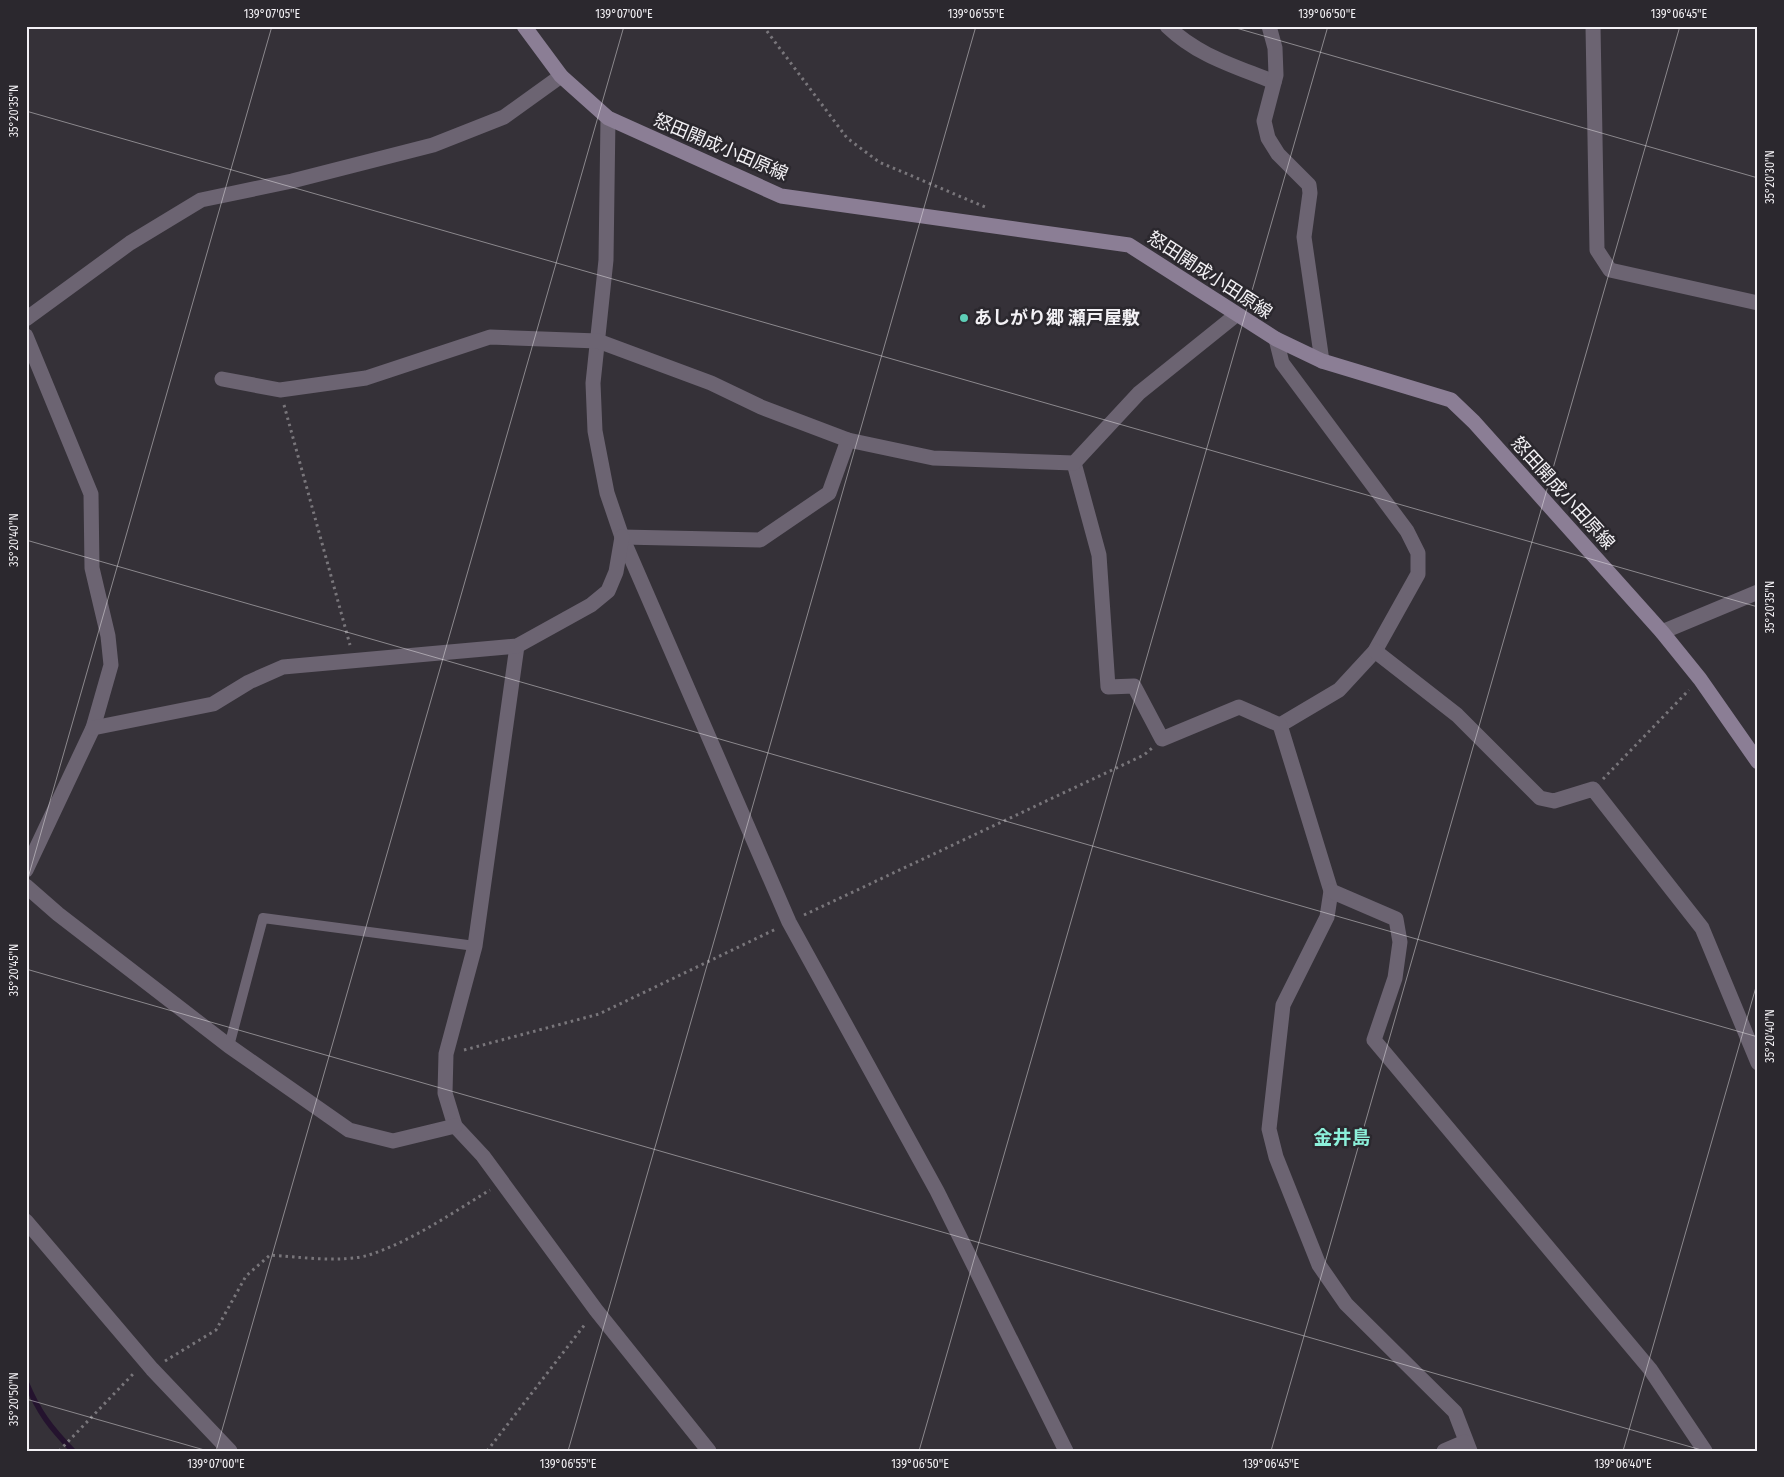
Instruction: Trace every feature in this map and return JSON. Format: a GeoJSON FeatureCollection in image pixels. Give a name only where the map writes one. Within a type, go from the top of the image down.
{"type":"FeatureCollection","features":[{"type":"Feature","properties":{"kind":"main road","name":"怒田開成小田原線"},"geometry":{"type":"LineString","coordinates":[[524,26],[561,76],[608,118],[781,196],[1129,245],[1276,339],[1322,361],[1451,400],[1474,422],[1662,632],[1700,679],[1758,762]]}},
{"type":"Feature","properties":{"kind":"street"},"geometry":{"type":"LineString","coordinates":[[1167,26],[1184,43],[1206,55],[1274,82]]}},
{"type":"Feature","properties":{"kind":"street"},"geometry":{"type":"LineString","coordinates":[[1269,26],[1275,48],[1274,82],[1264,120],[1268,138],[1278,154],[1309,185],[1310,193],[1304,237],[1322,361]]}},
{"type":"Feature","properties":{"kind":"street"},"geometry":{"type":"LineString","coordinates":[[1593,26],[1597,250],[1610,270],[1758,303]]}},
{"type":"Feature","properties":{"kind":"street"},"geometry":{"type":"LineString","coordinates":[[26,319],[130,243],[201,200],[292,182],[433,145],[504,117],[561,76]]}},
{"type":"Feature","properties":{"kind":"street"},"geometry":{"type":"LineString","coordinates":[[608,118],[606,260],[593,384],[595,431],[607,494],[622,537],[789,922],[937,1191],[1066,1451]]}},
{"type":"Feature","properties":{"kind":"street"},"geometry":{"type":"LineString","coordinates":[[222,379],[280,390],[366,378],[490,337],[598,342],[711,383],[761,407],[848,440],[933,458],[1074,462],[1139,393],[1236,315]]}},
{"type":"Feature","properties":{"kind":"street"},"geometry":{"type":"LineString","coordinates":[[26,336],[91,494],[92,568],[108,636],[111,665],[93,728],[26,870]]}},
{"type":"Feature","properties":{"kind":"street"},"geometry":{"type":"LineString","coordinates":[[1276,339],[1282,363],[1407,531],[1418,554],[1418,574],[1375,651],[1339,690],[1280,726]]}},
{"type":"Feature","properties":{"kind":"street"},"geometry":{"type":"LineString","coordinates":[[622,537],[760,540],[830,493],[848,440]]}},
{"type":"Feature","properties":{"kind":"street"},"geometry":{"type":"LineString","coordinates":[[1074,462],[1100,555],[1108,687],[1134,686],[1162,739],[1239,707],[1280,726],[1332,891],[1326,917],[1284,1005],[1269,1129],[1276,1157],[1319,1265],[1346,1304],[1455,1412],[1468,1446],[1444,1451]]}},
{"type":"Feature","properties":{"kind":"street"},"geometry":{"type":"LineString","coordinates":[[93,728],[213,704],[249,682],[283,667],[518,646],[591,605],[608,591],[616,572],[622,537]]}},
{"type":"Feature","properties":{"kind":"street"},"geometry":{"type":"LineString","coordinates":[[1662,632],[1758,592]]}},
{"type":"Feature","properties":{"kind":"street"},"geometry":{"type":"LineString","coordinates":[[518,646],[475,946],[446,1054],[445,1093],[455,1126],[483,1156],[596,1310],[709,1451]]}},
{"type":"Feature","properties":{"kind":"street"},"geometry":{"type":"LineString","coordinates":[[1375,651],[1457,715],[1540,798],[1554,801],[1593,789],[1702,928],[1758,1063]]}},
{"type":"Feature","properties":{"kind":"street"},"geometry":{"type":"LineString","coordinates":[[26,886],[58,914],[229,1046],[349,1130],[393,1141],[455,1126]]}},
{"type":"Feature","properties":{"kind":"street"},"geometry":{"type":"LineString","coordinates":[[1332,891],[1396,919],[1400,942],[1395,978],[1374,1040],[1650,1369],[1705,1451]]}},
{"type":"Feature","properties":{"kind":"street"},"geometry":{"type":"LineString","coordinates":[[26,1221],[148,1365],[230,1451]]}},
{"type":"Feature","properties":{"kind":"lane"},"geometry":{"type":"LineString","coordinates":[[229,1046],[263,918],[475,946]]}},
{"type":"Feature","properties":{"kind":"path"},"geometry":{"type":"LineString","coordinates":[[764,26],[848,138],[879,162],[991,210],[996,226]]}},
{"type":"Feature","properties":{"kind":"path"},"geometry":{"type":"LineString","coordinates":[[280,390],[354,661]]}},
{"type":"Feature","properties":{"kind":"path"},"geometry":{"type":"LineString","coordinates":[[1593,789],[1700,679]]}},
{"type":"Feature","properties":{"kind":"path"},"geometry":{"type":"LineString","coordinates":[[446,1054],[599,1014],[789,922],[1144,755],[1162,739]]}},
{"type":"Feature","properties":{"kind":"path"},"geometry":{"type":"LineString","coordinates":[[59,1451],[148,1365],[216,1330],[246,1276],[270,1254],[319,1259],[367,1255],[406,1240],[502,1183]]}},
{"type":"Feature","properties":{"kind":"path"},"geometry":{"type":"LineString","coordinates":[[487,1451],[596,1310]]}},
{"type":"Feature","properties":{"kind":"waterway"},"geometry":{"type":"LineString","coordinates":[[26,1186],[26,1200]]}},
{"type":"Feature","properties":{"kind":"waterway"},"geometry":{"type":"LineString","coordinates":[[26,1382],[46,1419],[73,1451]]}},
{"type":"Feature","properties":{"kind":"place","name":"あしがり郷 瀬戸屋敷"},"geometry":{"type":"Point","coordinates":[964,318]}},
{"type":"Feature","properties":{"kind":"district","name":"金井島"},"geometry":{"type":"Point","coordinates":[1342,1137]}}]}
